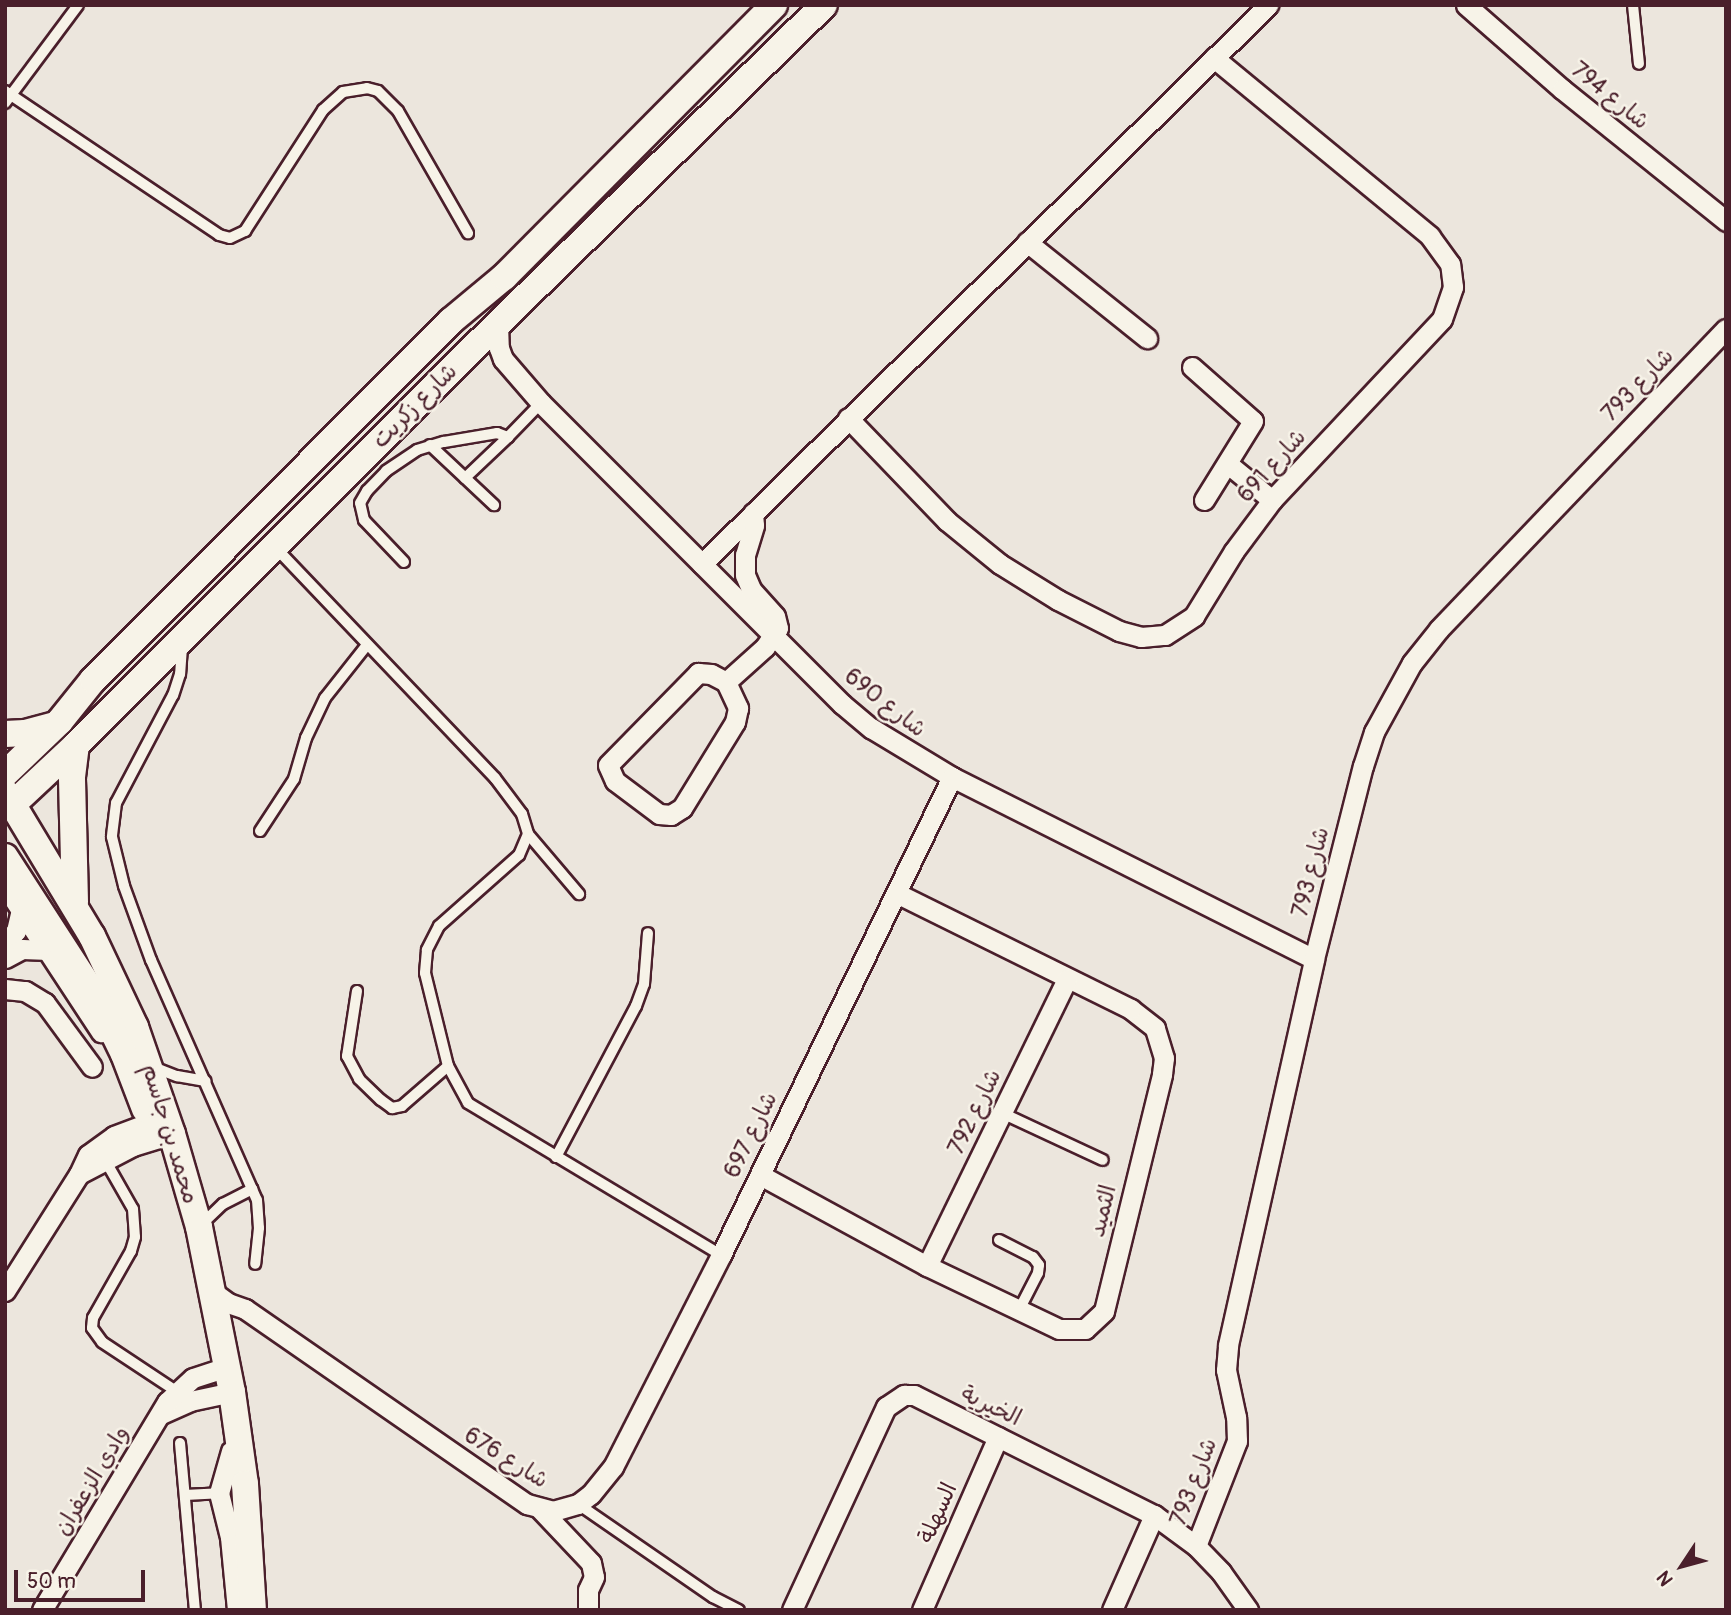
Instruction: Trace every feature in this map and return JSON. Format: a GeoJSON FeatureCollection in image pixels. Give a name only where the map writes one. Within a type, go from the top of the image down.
{"type":"FeatureCollection","features":[{"type":"Feature","properties":{"kind":"street","name":"شارع زكريت"},"geometry":{"type":"LineString","coordinates":[[5,774],[56,724],[93,680],[441,331],[504,277],[774,5]]}},
{"type":"Feature","properties":{"kind":"street","name":"شارع زكريت"},"geometry":{"type":"LineString","coordinates":[[8,800],[76,745],[464,357],[824,5]]}},
{"type":"Feature","properties":{"kind":"street"},"geometry":{"type":"LineString","coordinates":[[702,564],[1268,5]]}},
{"type":"Feature","properties":{"kind":"street","name":"شارع 794"},"geometry":{"type":"LineString","coordinates":[[1466,5],[1562,89],[1726,222]]}},
{"type":"Feature","properties":{"kind":"street","name":"شارع 691"},"geometry":{"type":"LineString","coordinates":[[848,418],[939,513],[1000,564],[1088,616],[1141,637],[1165,635],[1194,616],[1234,551],[1272,500],[1442,319],[1451,298],[1453,276],[1445,253],[1430,236],[1214,58]]}},
{"type":"Feature","properties":{"kind":"street"},"geometry":{"type":"LineString","coordinates":[[1027,242],[1147,338]]}},
{"type":"Feature","properties":{"kind":"street","name":"شارع 690"},"geometry":{"type":"LineString","coordinates":[[498,324],[499,348],[510,369],[541,403],[842,704],[871,728],[951,776],[1314,959]]}},
{"type":"Feature","properties":{"kind":"street","name":"شارع 793"},"geometry":{"type":"LineString","coordinates":[[1196,1546],[1237,1441],[1237,1417],[1226,1370],[1228,1345],[1314,959],[1363,766],[1388,701],[1412,663],[1439,629],[1726,329]]}},
{"type":"Feature","properties":{"kind":"street","name":"شارع 690"},"geometry":{"type":"LineString","coordinates":[[464,357],[480,358],[510,369]]}},
{"type":"Feature","properties":{"kind":"street"},"geometry":{"type":"LineString","coordinates":[[1192,367],[1253,421],[1204,500]]}},
{"type":"Feature","properties":{"kind":"street"},"geometry":{"type":"LineString","coordinates":[[1228,464],[1272,500]]}},
{"type":"Feature","properties":{"kind":"street"},"geometry":{"type":"LineString","coordinates":[[726,682],[774,637],[778,628],[777,620],[751,589],[745,575],[745,555],[754,525],[753,513]]}},
{"type":"Feature","properties":{"kind":"street"},"geometry":{"type":"LineString","coordinates":[[698,673],[711,674],[726,682],[738,708],[735,722],[682,808],[671,815],[659,814],[615,780],[608,765],[616,753],[686,682],[698,673]]}},
{"type":"Feature","properties":{"kind":"street"},"geometry":{"type":"LineString","coordinates":[[5,734],[25,733],[56,724]]}},
{"type":"Feature","properties":{"kind":"street"},"geometry":{"type":"LineString","coordinates":[[75,903],[72,765],[76,745]]}},
{"type":"Feature","properties":{"kind":"street","name":"شارع 697"},"geometry":{"type":"LineString","coordinates":[[578,1504],[591,1494],[613,1468],[721,1255],[951,776]]}},
{"type":"Feature","properties":{"kind":"street","name":"محمد بن جاسم"},"geometry":{"type":"LineString","coordinates":[[8,800],[75,903],[135,1027],[149,1066],[183,1224],[225,1380],[245,1484],[244,1506],[253,1610]]}},
{"type":"Feature","properties":{"kind":"street","name":"محمد بن جاسم"},"geometry":{"type":"LineString","coordinates":[[5,857],[98,1001],[161,1127],[199,1227],[221,1331],[231,1451],[237,1489],[244,1506]]}},
{"type":"Feature","properties":{"kind":"street"},"geometry":{"type":"LineString","coordinates":[[5,886],[105,1038],[124,1054]]}},
{"type":"Feature","properties":{"kind":"street","name":"الثميد"},"geometry":{"type":"LineString","coordinates":[[760,1175],[927,1266],[1059,1329],[1072,1332],[1085,1329],[1104,1311],[1162,1074],[1161,1043],[1144,1017],[896,893]]}},
{"type":"Feature","properties":{"kind":"street"},"geometry":{"type":"LineString","coordinates":[[5,944],[16,931],[21,909]]}},
{"type":"Feature","properties":{"kind":"street"},"geometry":{"type":"LineString","coordinates":[[5,958],[22,948],[48,950]]}},
{"type":"Feature","properties":{"kind":"street","name":"شارع 792"},"geometry":{"type":"LineString","coordinates":[[927,1266],[1068,979]]}},
{"type":"Feature","properties":{"kind":"street"},"geometry":{"type":"LineString","coordinates":[[5,989],[25,991],[49,1008],[92,1067]]}},
{"type":"Feature","properties":{"kind":"street"},"geometry":{"type":"LineString","coordinates":[[49,1008],[75,990]]}},
{"type":"Feature","properties":{"kind":"street"},"geometry":{"type":"LineString","coordinates":[[79,1174],[161,1127]]}},
{"type":"Feature","properties":{"kind":"street"},"geometry":{"type":"LineString","coordinates":[[5,1291],[79,1174],[88,1155],[96,1147],[161,1127]]}},
{"type":"Feature","properties":{"kind":"street","name":"شارع 676"},"geometry":{"type":"LineString","coordinates":[[213,1292],[256,1317],[512,1495],[540,1509],[566,1509],[578,1504]]}},
{"type":"Feature","properties":{"kind":"street"},"geometry":{"type":"LineString","coordinates":[[221,1331],[236,1319],[256,1317]]}},
{"type":"Feature","properties":{"kind":"street","name":"وادي الزعفران"},"geometry":{"type":"LineString","coordinates":[[43,1610],[176,1391],[193,1378],[225,1380]]}},
{"type":"Feature","properties":{"kind":"street","name":"وادي الزعفران"},"geometry":{"type":"LineString","coordinates":[[161,1414],[190,1401],[225,1380]]}},
{"type":"Feature","properties":{"kind":"street","name":"الخيرية"},"geometry":{"type":"LineString","coordinates":[[792,1610],[886,1407],[893,1399],[914,1395],[1154,1515],[1196,1546],[1221,1572],[1248,1610]]}},
{"type":"Feature","properties":{"kind":"street","name":"السهلة"},"geometry":{"type":"LineString","coordinates":[[922,1610],[998,1437]]}},
{"type":"Feature","properties":{"kind":"street"},"geometry":{"type":"LineString","coordinates":[[231,1451],[219,1493],[230,1537],[237,1610]]}},
{"type":"Feature","properties":{"kind":"street"},"geometry":{"type":"LineString","coordinates":[[540,1509],[591,1563],[594,1577],[584,1608]]}},
{"type":"Feature","properties":{"kind":"street"},"geometry":{"type":"LineString","coordinates":[[1112,1610],[1154,1515]]}},
{"type":"Feature","properties":{"kind":"lane"},"geometry":{"type":"LineString","coordinates":[[78,5],[7,97],[219,235],[230,238],[245,231],[323,110],[343,92],[367,88],[379,91],[398,111],[468,233]]}},
{"type":"Feature","properties":{"kind":"lane"},"geometry":{"type":"LineString","coordinates":[[1633,5],[1639,64]]}},
{"type":"Feature","properties":{"kind":"lane"},"geometry":{"type":"LineString","coordinates":[[465,478],[541,403]]}},
{"type":"Feature","properties":{"kind":"lane"},"geometry":{"type":"LineString","coordinates":[[404,562],[364,520],[360,503],[367,491],[386,471],[406,456],[430,445],[497,433],[508,437]]}},
{"type":"Feature","properties":{"kind":"lane"},"geometry":{"type":"LineString","coordinates":[[430,445],[494,505]]}},
{"type":"Feature","properties":{"kind":"lane"},"geometry":{"type":"LineString","coordinates":[[274,547],[495,778],[522,814],[528,834],[579,894]]}},
{"type":"Feature","properties":{"kind":"lane"},"geometry":{"type":"LineString","coordinates":[[182,638],[177,685],[120,793],[113,814],[112,837],[137,923],[253,1189],[259,1215],[255,1264]]}},
{"type":"Feature","properties":{"kind":"lane"},"geometry":{"type":"LineString","coordinates":[[260,831],[294,779],[306,738],[325,698],[367,645]]}},
{"type":"Feature","properties":{"kind":"lane"},"geometry":{"type":"LineString","coordinates":[[528,834],[519,855],[439,926],[427,950],[425,973],[448,1066],[468,1103],[721,1255]]}},
{"type":"Feature","properties":{"kind":"lane"},"geometry":{"type":"LineString","coordinates":[[556,1157],[636,1006],[644,984],[648,933]]}},
{"type":"Feature","properties":{"kind":"lane"},"geometry":{"type":"LineString","coordinates":[[357,991],[347,1056],[359,1079],[381,1100],[392,1108],[402,1106],[448,1066]]}},
{"type":"Feature","properties":{"kind":"lane"},"geometry":{"type":"LineString","coordinates":[[149,1066],[177,1076],[206,1081]]}},
{"type":"Feature","properties":{"kind":"lane"},"geometry":{"type":"LineString","coordinates":[[1002,1113],[1103,1160]]}},
{"type":"Feature","properties":{"kind":"lane"},"geometry":{"type":"LineString","coordinates":[[105,1160],[132,1209],[135,1237],[131,1251],[93,1318],[92,1328],[102,1342],[176,1391]]}},
{"type":"Feature","properties":{"kind":"lane"},"geometry":{"type":"LineString","coordinates":[[199,1227],[223,1204],[253,1189]]}},
{"type":"Feature","properties":{"kind":"lane"},"geometry":{"type":"LineString","coordinates":[[999,1240],[1033,1257],[1039,1265],[1038,1273],[1019,1310]]}},
{"type":"Feature","properties":{"kind":"lane"},"geometry":{"type":"LineString","coordinates":[[180,1443],[195,1610]]}},
{"type":"Feature","properties":{"kind":"lane"},"geometry":{"type":"LineString","coordinates":[[185,1495],[219,1493]]}},
{"type":"Feature","properties":{"kind":"lane"},"geometry":{"type":"LineString","coordinates":[[578,1504],[713,1597],[738,1610]]}}]}
